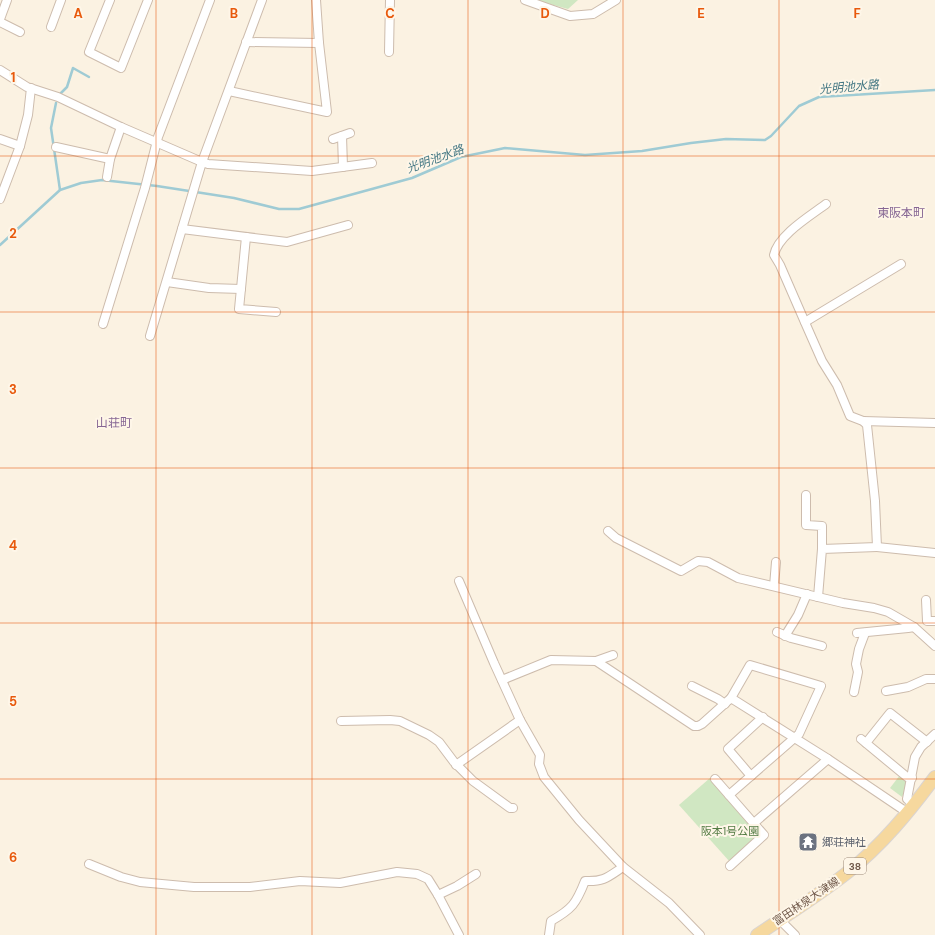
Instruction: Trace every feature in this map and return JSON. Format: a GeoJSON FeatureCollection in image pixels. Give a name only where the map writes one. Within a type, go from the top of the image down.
{"type":"FeatureCollection","features":[{"type":"Feature","properties":{"kind":"main road","name":"富田林泉大津線"},"geometry":{"type":"LineString","coordinates":[[757,935],[849,872],[869,854],[911,809],[935,777]]}},
{"type":"Feature","properties":{"kind":"street"},"geometry":{"type":"LineString","coordinates":[[0,19],[7,0]]}},
{"type":"Feature","properties":{"kind":"street"},"geometry":{"type":"LineString","coordinates":[[51,27],[62,0]]}},
{"type":"Feature","properties":{"kind":"street"},"geometry":{"type":"LineString","coordinates":[[110,0],[89,52],[121,68],[148,0]]}},
{"type":"Feature","properties":{"kind":"street"},"geometry":{"type":"LineString","coordinates":[[103,324],[146,185],[156,142],[210,0]]}},
{"type":"Feature","properties":{"kind":"street"},"geometry":{"type":"LineString","coordinates":[[150,336],[202,162],[262,0]]}},
{"type":"Feature","properties":{"kind":"street"},"geometry":{"type":"LineString","coordinates":[[229,91],[327,112],[319,43],[316,0]]}},
{"type":"Feature","properties":{"kind":"street"},"geometry":{"type":"LineString","coordinates":[[388,52],[390,0]]}},
{"type":"Feature","properties":{"kind":"street"},"geometry":{"type":"LineString","coordinates":[[525,0],[570,16],[593,14],[616,0]]}},
{"type":"Feature","properties":{"kind":"street"},"geometry":{"type":"LineString","coordinates":[[0,22],[20,32]]}},
{"type":"Feature","properties":{"kind":"street"},"geometry":{"type":"LineString","coordinates":[[246,42],[319,43]]}},
{"type":"Feature","properties":{"kind":"street"},"geometry":{"type":"LineString","coordinates":[[0,70],[31,88],[58,97],[121,127],[208,164],[312,171],[372,163]]}},
{"type":"Feature","properties":{"kind":"street"},"geometry":{"type":"LineString","coordinates":[[0,197],[20,146],[28,115],[31,88]]}},
{"type":"Feature","properties":{"kind":"street"},"geometry":{"type":"LineString","coordinates":[[107,177],[110,159],[121,127]]}},
{"type":"Feature","properties":{"kind":"street"},"geometry":{"type":"LineString","coordinates":[[333,139],[346,134],[343,167]]}},
{"type":"Feature","properties":{"kind":"street"},"geometry":{"type":"LineString","coordinates":[[0,139],[20,146]]}},
{"type":"Feature","properties":{"kind":"street"},"geometry":{"type":"LineString","coordinates":[[56,147],[110,159]]}},
{"type":"Feature","properties":{"kind":"street"},"geometry":{"type":"LineString","coordinates":[[826,204],[794,227],[776,248],[774,255],[780,265],[822,361],[837,385],[850,416],[863,421],[935,423]]}},
{"type":"Feature","properties":{"kind":"street"},"geometry":{"type":"LineString","coordinates":[[182,229],[287,242],[348,225]]}},
{"type":"Feature","properties":{"kind":"street"},"geometry":{"type":"LineString","coordinates":[[246,237],[239,309],[276,312]]}},
{"type":"Feature","properties":{"kind":"street"},"geometry":{"type":"LineString","coordinates":[[805,322],[901,264]]}},
{"type":"Feature","properties":{"kind":"street"},"geometry":{"type":"LineString","coordinates":[[166,282],[210,288],[241,289]]}},
{"type":"Feature","properties":{"kind":"street"},"geometry":{"type":"LineString","coordinates":[[863,421],[867,425],[871,457],[877,547]]}},
{"type":"Feature","properties":{"kind":"street"},"geometry":{"type":"LineString","coordinates":[[806,495],[806,525],[822,526],[822,549],[818,597]]}},
{"type":"Feature","properties":{"kind":"street"},"geometry":{"type":"LineString","coordinates":[[608,531],[616,538],[681,571],[698,561],[708,562],[738,578],[888,612],[914,627],[935,646]]}},
{"type":"Feature","properties":{"kind":"street"},"geometry":{"type":"LineString","coordinates":[[822,549],[877,547],[935,553]]}},
{"type":"Feature","properties":{"kind":"street"},"geometry":{"type":"LineString","coordinates":[[774,586],[776,562]]}},
{"type":"Feature","properties":{"kind":"street"},"geometry":{"type":"LineString","coordinates":[[459,581],[520,720],[540,755],[539,764],[544,777],[579,820],[624,867],[669,903],[700,935]]}},
{"type":"Feature","properties":{"kind":"street"},"geometry":{"type":"LineString","coordinates":[[785,636],[798,615],[808,594]]}},
{"type":"Feature","properties":{"kind":"street"},"geometry":{"type":"LineString","coordinates":[[926,600],[927,621],[935,621]]}},
{"type":"Feature","properties":{"kind":"street"},"geometry":{"type":"LineString","coordinates":[[854,692],[862,672],[856,664],[861,633],[914,627]]}},
{"type":"Feature","properties":{"kind":"street"},"geometry":{"type":"LineString","coordinates":[[777,632],[785,636],[822,646]]}},
{"type":"Feature","properties":{"kind":"street"},"geometry":{"type":"LineString","coordinates":[[502,680],[551,660],[596,661],[613,655]]}},
{"type":"Feature","properties":{"kind":"street"},"geometry":{"type":"LineString","coordinates":[[596,661],[694,726],[702,724],[731,698],[750,666],[821,686],[799,734],[729,795]]}},
{"type":"Feature","properties":{"kind":"street"},"geometry":{"type":"LineString","coordinates":[[891,688],[908,687],[926,679],[935,679]]}},
{"type":"Feature","properties":{"kind":"street"},"geometry":{"type":"LineString","coordinates":[[692,686],[725,704]]}},
{"type":"Feature","properties":{"kind":"street"},"geometry":{"type":"LineString","coordinates":[[731,698],[911,809]]}},
{"type":"Feature","properties":{"kind":"street"},"geometry":{"type":"LineString","coordinates":[[912,778],[907,777],[863,741],[890,713],[927,742]]}},
{"type":"Feature","properties":{"kind":"street"},"geometry":{"type":"LineString","coordinates":[[751,776],[728,749],[763,717]]}},
{"type":"Feature","properties":{"kind":"street"},"geometry":{"type":"LineString","coordinates":[[456,764],[520,720]]}},
{"type":"Feature","properties":{"kind":"street"},"geometry":{"type":"LineString","coordinates":[[342,721],[400,721],[429,735],[439,742],[456,764],[473,781],[510,808],[513,808]]}},
{"type":"Feature","properties":{"kind":"street"},"geometry":{"type":"LineString","coordinates":[[911,809],[907,800],[915,757],[921,747],[935,734]]}},
{"type":"Feature","properties":{"kind":"street"},"geometry":{"type":"LineString","coordinates":[[754,823],[828,758]]}},
{"type":"Feature","properties":{"kind":"street"},"geometry":{"type":"LineString","coordinates":[[715,779],[764,835],[730,866]]}},
{"type":"Feature","properties":{"kind":"street"},"geometry":{"type":"LineString","coordinates":[[89,864],[120,877],[140,882],[194,887],[250,887],[300,881],[340,883],[397,872],[418,874],[428,879],[459,935]]}},
{"type":"Feature","properties":{"kind":"street"},"geometry":{"type":"LineString","coordinates":[[549,935],[551,920],[565,913],[574,904],[585,882],[597,882],[605,879],[624,867]]}},
{"type":"Feature","properties":{"kind":"street"},"geometry":{"type":"LineString","coordinates":[[438,895],[457,886],[476,874]]}},
{"type":"Feature","properties":{"kind":"street"},"geometry":{"type":"LineString","coordinates":[[780,920],[795,935]]}},
{"type":"Feature","properties":{"kind":"green space"},"geometry":{"type":"Polygon","coordinates":[[[535,0],[578,0],[568,9],[535,0]]]}},
{"type":"Feature","properties":{"kind":"green space"},"geometry":{"type":"Polygon","coordinates":[[[900,775],[907,781],[902,797],[890,788],[900,775]]]}},
{"type":"Feature","properties":{"kind":"green space","name":"阪本1号公園"},"geometry":{"type":"Polygon","coordinates":[[[710,778],[759,832],[759,837],[730,862],[679,805],[710,778]]]}},
{"type":"Feature","properties":{"kind":"waterway"},"geometry":{"type":"LineString","coordinates":[[60,94],[67,87],[73,68],[89,77]]}},
{"type":"Feature","properties":{"kind":"waterway","name":"光明池水路"},"geometry":{"type":"LineString","coordinates":[[0,245],[60,190],[81,183],[102,180],[157,186],[234,198],[279,209],[299,209],[412,178],[461,157],[505,148],[585,155],[642,151],[726,139],[765,140],[771,136],[799,106],[819,97],[935,90]]}},
{"type":"Feature","properties":{"kind":"waterway"},"geometry":{"type":"LineString","coordinates":[[56,103],[51,128],[60,190]]}},
{"type":"Feature","properties":{"kind":"place","name":"郷荘神社"},"geometry":{"type":"Point","coordinates":[808,842]}},
{"type":"Feature","properties":{"kind":"district","name":"東阪本町"},"geometry":{"type":"Point","coordinates":[901,213]}},
{"type":"Feature","properties":{"kind":"district","name":"山荘町"},"geometry":{"type":"Point","coordinates":[114,423]}}]}
